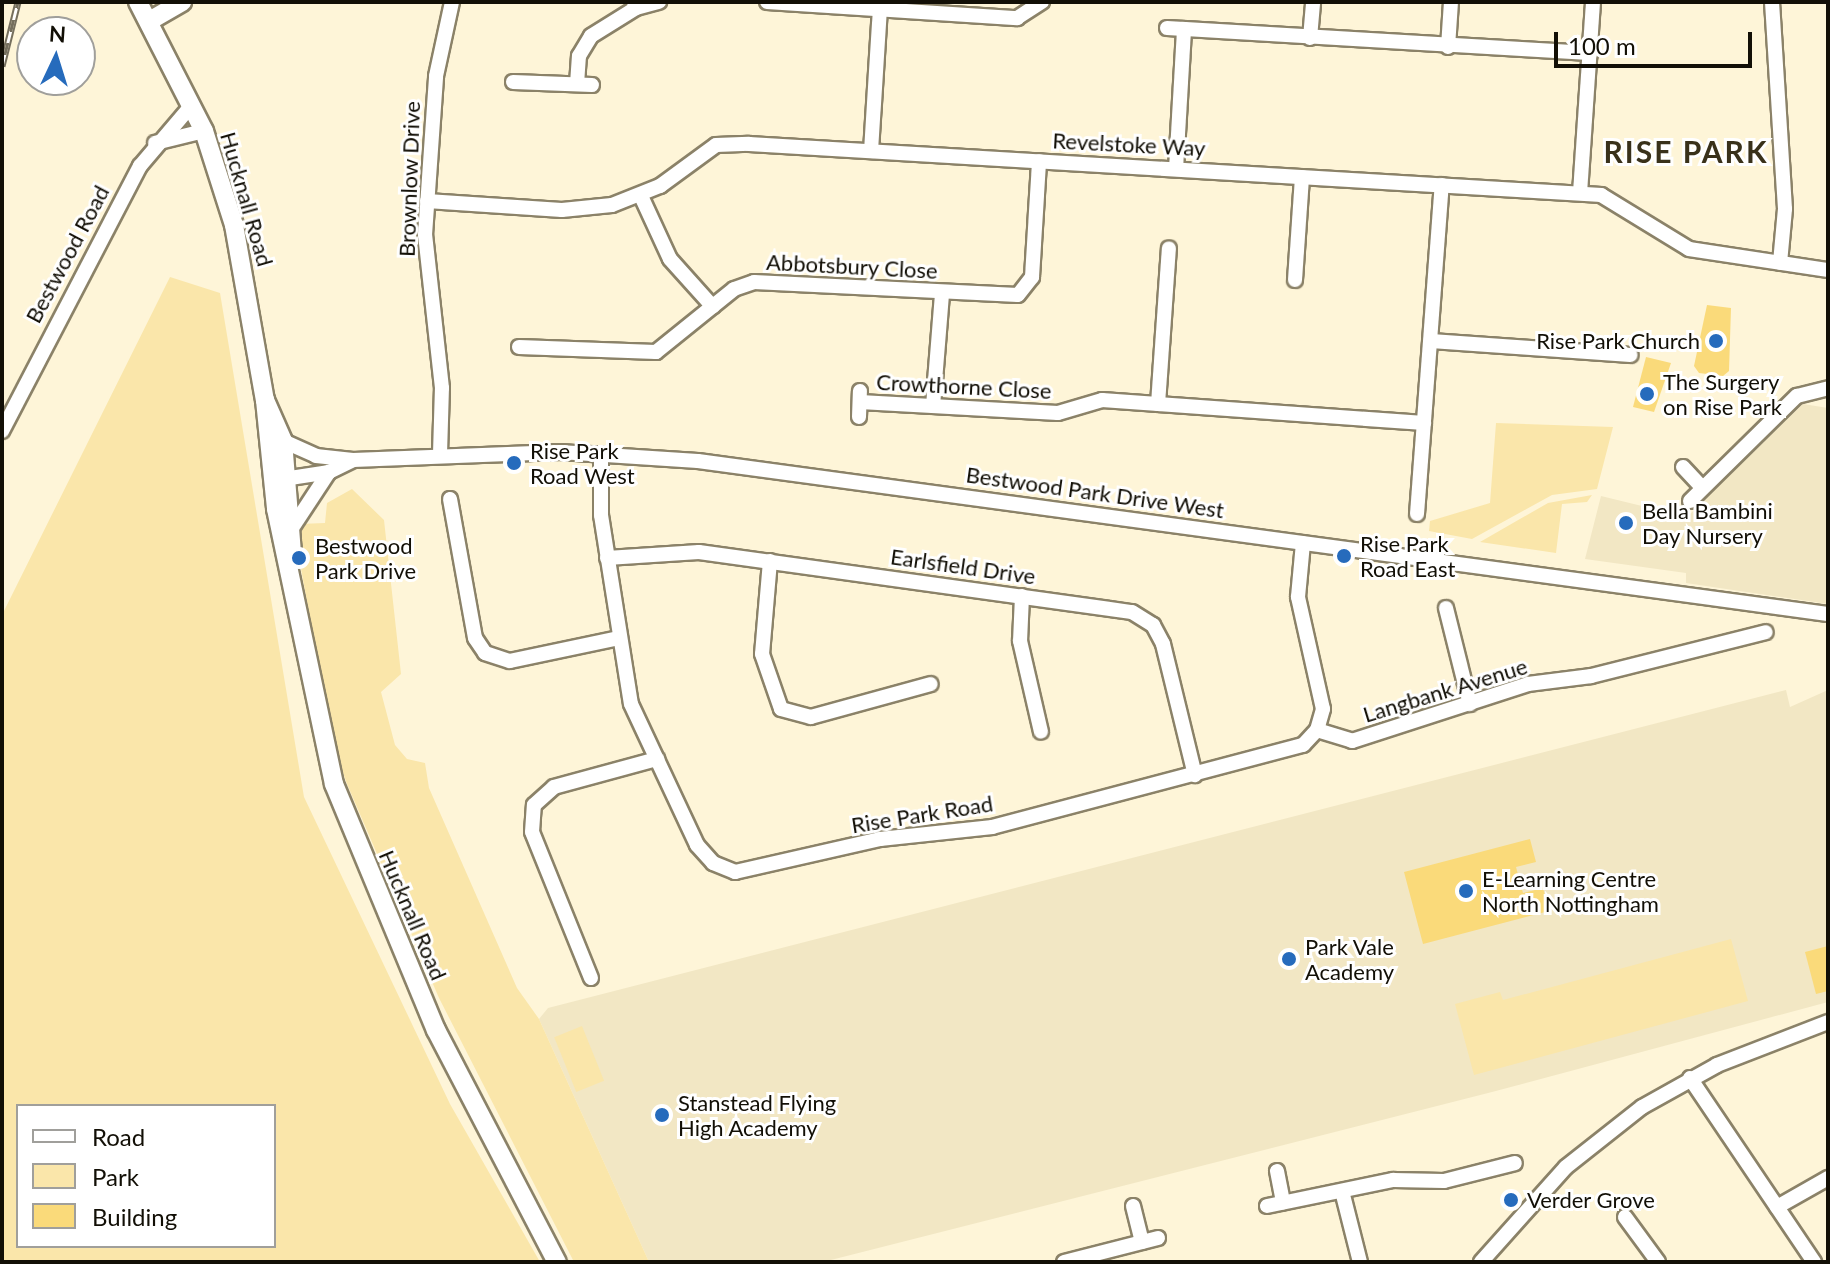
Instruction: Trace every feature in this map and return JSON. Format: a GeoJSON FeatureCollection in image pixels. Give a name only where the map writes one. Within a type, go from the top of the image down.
{"type":"FeatureCollection","features":[{"type":"Feature","properties":{"kind":"main road","name":"Hucknall Road"},"geometry":{"type":"LineString","coordinates":[[138,2],[151,20],[204,131],[234,225],[265,400],[294,525],[290,563]]}},
{"type":"Feature","properties":{"kind":"main road"},"geometry":{"type":"LineString","coordinates":[[151,20],[182,2]]}},
{"type":"Feature","properties":{"kind":"main road","name":"Hucknall Road"},"geometry":{"type":"LineString","coordinates":[[265,400],[283,441],[280,470],[290,563],[307,677],[334,784],[436,1030],[557,1262]]}},
{"type":"Feature","properties":{"kind":"street","name":"Brownlow Drive"},"geometry":{"type":"LineString","coordinates":[[440,454],[442,388],[425,245],[436,76],[452,2]]}},
{"type":"Feature","properties":{"kind":"street"},"geometry":{"type":"LineString","coordinates":[[513,82],[585,84],[584,45],[635,5],[659,2]]}},
{"type":"Feature","properties":{"kind":"street"},"geometry":{"type":"LineString","coordinates":[[767,2],[1017,18],[1042,2]]}},
{"type":"Feature","properties":{"kind":"street"},"geometry":{"type":"LineString","coordinates":[[1310,38],[1313,2]]}},
{"type":"Feature","properties":{"kind":"street"},"geometry":{"type":"LineString","coordinates":[[1448,47],[1451,2]]}},
{"type":"Feature","properties":{"kind":"street"},"geometry":{"type":"LineString","coordinates":[[1580,193],[1593,2]]}},
{"type":"Feature","properties":{"kind":"street"},"geometry":{"type":"LineString","coordinates":[[1772,2],[1785,209],[1780,263]]}},
{"type":"Feature","properties":{"kind":"street"},"geometry":{"type":"LineString","coordinates":[[871,151],[880,9]]}},
{"type":"Feature","properties":{"kind":"street"},"geometry":{"type":"LineString","coordinates":[[1167,28],[1590,53]]}},
{"type":"Feature","properties":{"kind":"street"},"geometry":{"type":"LineString","coordinates":[[1176,169],[1184,29]]}},
{"type":"Feature","properties":{"kind":"street","name":"Bestwood Road"},"geometry":{"type":"LineString","coordinates":[[2,431],[155,143],[192,105]]}},
{"type":"Feature","properties":{"kind":"street"},"geometry":{"type":"LineString","coordinates":[[155,143],[204,131]]}},
{"type":"Feature","properties":{"kind":"street","name":"Revelstoke Way"},"geometry":{"type":"LineString","coordinates":[[427,201],[562,210],[641,196],[724,143],[1580,193],[1618,201],[1689,249],[1828,270]]}},
{"type":"Feature","properties":{"kind":"street","name":"Abbotsbury Close"},"geometry":{"type":"LineString","coordinates":[[519,347],[651,354],[713,307],[754,282],[1013,297],[1028,288],[1039,161]]}},
{"type":"Feature","properties":{"kind":"street"},"geometry":{"type":"LineString","coordinates":[[1295,280],[1302,177]]}},
{"type":"Feature","properties":{"kind":"street"},"geometry":{"type":"LineString","coordinates":[[1417,514],[1411,496],[1424,423],[1442,185]]}},
{"type":"Feature","properties":{"kind":"street"},"geometry":{"type":"LineString","coordinates":[[641,196],[670,259],[713,307]]}},
{"type":"Feature","properties":{"kind":"street"},"geometry":{"type":"LineString","coordinates":[[1158,404],[1174,258]]}},
{"type":"Feature","properties":{"kind":"street"},"geometry":{"type":"LineString","coordinates":[[933,406],[942,293]]}},
{"type":"Feature","properties":{"kind":"street"},"geometry":{"type":"LineString","coordinates":[[1431,341],[1614,361],[1631,355]]}},
{"type":"Feature","properties":{"kind":"street"},"geometry":{"type":"LineString","coordinates":[[1690,501],[1701,486],[1797,396],[1828,388]]}},
{"type":"Feature","properties":{"kind":"street","name":"Crowthorne Close"},"geometry":{"type":"LineString","coordinates":[[860,404],[1058,413],[1097,400],[1424,423]]}},
{"type":"Feature","properties":{"kind":"street"},"geometry":{"type":"LineString","coordinates":[[283,441],[316,456],[353,460]]}},
{"type":"Feature","properties":{"kind":"street","name":"Bestwood Park Drive West"},"geometry":{"type":"LineString","coordinates":[[353,460],[440,454],[601,455],[698,461],[1828,614]]}},
{"type":"Feature","properties":{"kind":"street","name":"Rise Park Road"},"geometry":{"type":"LineString","coordinates":[[601,455],[607,558],[631,704],[697,845],[713,863],[735,872],[880,839],[992,827],[1294,751],[1317,730]]}},
{"type":"Feature","properties":{"kind":"street"},"geometry":{"type":"LineString","coordinates":[[280,470],[316,456]]}},
{"type":"Feature","properties":{"kind":"street"},"geometry":{"type":"LineString","coordinates":[[280,470],[329,472],[353,460]]}},
{"type":"Feature","properties":{"kind":"street"},"geometry":{"type":"LineString","coordinates":[[1683,467],[1701,486]]}},
{"type":"Feature","properties":{"kind":"street"},"geometry":{"type":"LineString","coordinates":[[294,525],[329,472]]}},
{"type":"Feature","properties":{"kind":"street"},"geometry":{"type":"LineString","coordinates":[[450,499],[475,638],[485,653],[510,661],[619,638]]}},
{"type":"Feature","properties":{"kind":"street"},"geometry":{"type":"LineString","coordinates":[[1303,543],[1298,597],[1322,696],[1317,730]]}},
{"type":"Feature","properties":{"kind":"street","name":"Earlsfield Drive"},"geometry":{"type":"LineString","coordinates":[[607,558],[681,551],[1132,612],[1153,625],[1163,644],[1195,775]]}},
{"type":"Feature","properties":{"kind":"street"},"geometry":{"type":"LineString","coordinates":[[770,561],[762,654],[781,709],[811,717],[931,684]]}},
{"type":"Feature","properties":{"kind":"street"},"geometry":{"type":"LineString","coordinates":[[1022,596],[1020,641],[1041,732]]}},
{"type":"Feature","properties":{"kind":"street"},"geometry":{"type":"LineString","coordinates":[[1446,608],[1470,704]]}},
{"type":"Feature","properties":{"kind":"street","name":"Langbank Avenue"},"geometry":{"type":"LineString","coordinates":[[1317,730],[1352,741],[1528,684],[1591,676],[1725,635],[1766,632]]}},
{"type":"Feature","properties":{"kind":"street"},"geometry":{"type":"LineString","coordinates":[[591,978],[532,832],[534,805],[554,787],[657,759]]}},
{"type":"Feature","properties":{"kind":"street"},"geometry":{"type":"LineString","coordinates":[[1489,1259],[1566,1167],[1690,1078],[1828,1022]]}},
{"type":"Feature","properties":{"kind":"street"},"geometry":{"type":"LineString","coordinates":[[1690,1078],[1777,1207],[1808,1260]]}},
{"type":"Feature","properties":{"kind":"street"},"geometry":{"type":"LineString","coordinates":[[1267,1206],[1393,1180],[1436,1182],[1500,1173],[1515,1163]]}},
{"type":"Feature","properties":{"kind":"street"},"geometry":{"type":"LineString","coordinates":[[1277,1171],[1283,1202]]}},
{"type":"Feature","properties":{"kind":"street"},"geometry":{"type":"LineString","coordinates":[[1777,1207],[1828,1178]]}},
{"type":"Feature","properties":{"kind":"street"},"geometry":{"type":"LineString","coordinates":[[1342,1191],[1360,1262]]}},
{"type":"Feature","properties":{"kind":"street"},"geometry":{"type":"LineString","coordinates":[[1133,1206],[1142,1242]]}},
{"type":"Feature","properties":{"kind":"street"},"geometry":{"type":"LineString","coordinates":[[1625,1217],[1643,1228],[1658,1262]]}},
{"type":"Feature","properties":{"kind":"street"},"geometry":{"type":"LineString","coordinates":[[1064,1262],[1106,1257],[1158,1238]]}},
{"type":"Feature","properties":{"kind":"shaded area"},"geometry":{"type":"Polygon","coordinates":[[[1803,404],[1828,408],[1828,604],[1686,583],[1686,573],[1585,559],[1601,496],[1687,517],[1803,404]]]}},
{"type":"Feature","properties":{"kind":"shaded area","name":"Park Vale Academy"},"geometry":{"type":"Polygon","coordinates":[[[1786,690],[1790,707],[1828,690],[1828,1002],[1492,1092],[823,1262],[649,1262],[539,1019],[548,1008],[1786,690]]]}},
{"type":"Feature","properties":{"kind":"green space"},"geometry":{"type":"Polygon","coordinates":[[[170,277],[220,293],[304,797],[450,1104],[540,1262],[2,1262],[2,615],[170,277]]]}},
{"type":"Feature","properties":{"kind":"green space"},"geometry":{"type":"Polygon","coordinates":[[[1496,423],[1613,427],[1597,489],[1552,495],[1472,539],[1429,531],[1430,521],[1490,503],[1496,423]]]}},
{"type":"Feature","properties":{"kind":"green space"},"geometry":{"type":"Polygon","coordinates":[[[352,489],[384,520],[401,674],[381,692],[395,745],[407,759],[425,763],[429,788],[517,988],[539,1019],[649,1262],[574,1262],[439,998],[347,784],[333,745],[298,552],[299,524],[325,523],[327,503],[352,489]]]}},
{"type":"Feature","properties":{"kind":"green space"},"geometry":{"type":"Polygon","coordinates":[[[1592,495],[1587,502],[1562,504],[1556,553],[1480,542],[1548,503],[1592,495]]]}},
{"type":"Feature","properties":{"kind":"green space"},"geometry":{"type":"Polygon","coordinates":[[[1731,939],[1748,1001],[1474,1075],[1455,1004],[1500,992],[1503,1000],[1731,939]]]}},
{"type":"Feature","properties":{"kind":"green space"},"geometry":{"type":"Polygon","coordinates":[[[582,1026],[604,1081],[576,1092],[554,1037],[582,1026]]]}},
{"type":"Feature","properties":{"kind":"building","name":"Rise Park Church"},"geometry":{"type":"Polygon","coordinates":[[[1707,305],[1731,308],[1729,371],[1723,376],[1699,373],[1694,366],[1707,305]]]}},
{"type":"Feature","properties":{"kind":"building","name":"The Surgery on Rise Park"},"geometry":{"type":"Polygon","coordinates":[[[1646,357],[1671,363],[1654,412],[1633,407],[1646,357]]]}},
{"type":"Feature","properties":{"kind":"building","name":"E-Learning Centre North Nottingham"},"geometry":{"type":"Polygon","coordinates":[[[1530,839],[1536,862],[1516,867],[1523,893],[1543,888],[1549,911],[1423,944],[1404,872],[1530,839]]]}},
{"type":"Feature","properties":{"kind":"building"},"geometry":{"type":"Polygon","coordinates":[[[1828,946],[1828,991],[1816,994],[1805,952],[1828,946]]]}},
{"type":"Feature","properties":{"kind":"railway"},"geometry":{"type":"LineString","coordinates":[[2,66],[18,2]]}},
{"type":"Feature","properties":{"kind":"place","name":"Rise Park Church"},"geometry":{"type":"Point","coordinates":[1716,341]}},
{"type":"Feature","properties":{"kind":"place","name":"The Surgery on Rise Park"},"geometry":{"type":"Point","coordinates":[1647,394]}},
{"type":"Feature","properties":{"kind":"place","name":"Rise Park Road West"},"geometry":{"type":"Point","coordinates":[514,463]}},
{"type":"Feature","properties":{"kind":"place","name":"Bella Bambini Day Nursery"},"geometry":{"type":"Point","coordinates":[1626,523]}},
{"type":"Feature","properties":{"kind":"place","name":"Rise Park Road East"},"geometry":{"type":"Point","coordinates":[1344,556]}},
{"type":"Feature","properties":{"kind":"place","name":"Bestwood Park Drive"},"geometry":{"type":"Point","coordinates":[299,558]}},
{"type":"Feature","properties":{"kind":"place","name":"E-Learning Centre North Nottingham"},"geometry":{"type":"Point","coordinates":[1466,891]}},
{"type":"Feature","properties":{"kind":"place","name":"Park Vale Academy"},"geometry":{"type":"Point","coordinates":[1289,959]}},
{"type":"Feature","properties":{"kind":"place","name":"Stanstead Flying High Academy"},"geometry":{"type":"Point","coordinates":[662,1115]}},
{"type":"Feature","properties":{"kind":"place","name":"Verder Grove"},"geometry":{"type":"Point","coordinates":[1511,1200]}},
{"type":"Feature","properties":{"kind":"district","name":"RISE PARK"},"geometry":{"type":"Point","coordinates":[1686,151]}}]}
